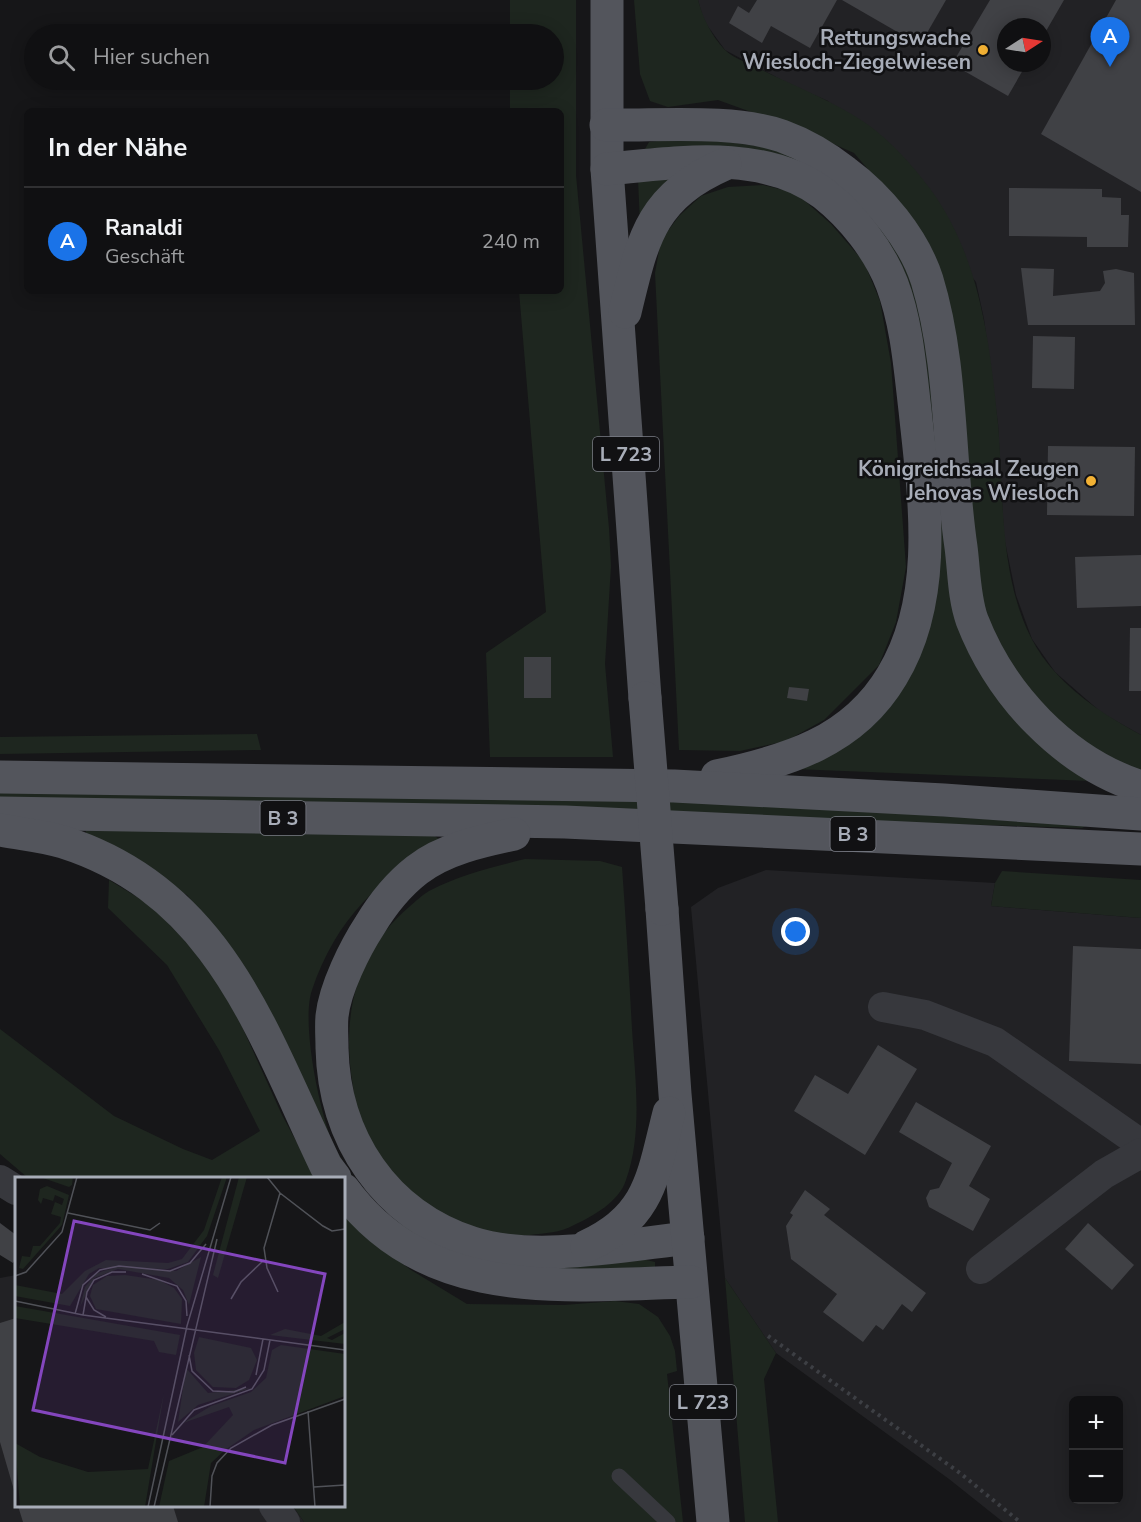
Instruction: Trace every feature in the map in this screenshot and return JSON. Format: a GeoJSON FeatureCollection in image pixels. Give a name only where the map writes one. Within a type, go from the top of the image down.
{"type":"FeatureCollection","features":[{"type":"Feature","properties":{"kind":"main road","name":"L 723"},"geometry":{"type":"LineString","coordinates":[[607,0],[607,169],[618,343],[675,1094],[713,1522]]}},
{"type":"Feature","properties":{"kind":"main road"},"geometry":{"type":"LineString","coordinates":[[606,125],[742,127],[782,136],[826,158],[868,189],[889,212],[926,277],[936,316],[958,528],[971,618],[1008,688],[1043,727],[1086,760],[1141,787]]}},
{"type":"Feature","properties":{"kind":"main road"},"geometry":{"type":"LineString","coordinates":[[607,169],[698,160],[729,163],[789,175],[823,193],[872,246],[891,283],[902,317],[922,473],[923,573],[915,625],[892,676],[856,719],[816,748],[759,768],[674,786]]}},
{"type":"Feature","properties":{"kind":"main road"},"geometry":{"type":"LineString","coordinates":[[618,343],[637,264],[650,227],[672,195],[699,176],[729,163]]}},
{"type":"Feature","properties":{"kind":"main road","name":"B 3"},"geometry":{"type":"LineString","coordinates":[[0,777],[674,786],[944,800],[1141,814]]}},
{"type":"Feature","properties":{"kind":"main road","name":"B 3"},"geometry":{"type":"LineString","coordinates":[[0,813],[565,822],[1141,849]]}},
{"type":"Feature","properties":{"kind":"main road"},"geometry":{"type":"LineString","coordinates":[[565,822],[469,844],[417,870],[381,907],[353,951],[332,1015],[333,1079],[351,1138],[362,1159],[388,1193],[430,1223],[472,1243],[513,1250],[576,1251],[688,1238]]}},
{"type":"Feature","properties":{"kind":"main road"},"geometry":{"type":"LineString","coordinates":[[0,830],[63,842],[122,868],[163,895],[198,929],[231,971],[259,1019],[285,1081],[326,1166],[334,1177]]}},
{"type":"Feature","properties":{"kind":"main road"},"geometry":{"type":"LineString","coordinates":[[576,1251],[612,1234],[640,1205],[652,1178],[675,1094]]}},
{"type":"Feature","properties":{"kind":"main road"},"geometry":{"type":"LineString","coordinates":[[345,1191],[360,1212],[390,1237],[418,1255],[457,1271],[515,1282],[559,1286],[692,1282]]}},
{"type":"Feature","properties":{"kind":"street"},"geometry":{"type":"LineString","coordinates":[[883,1006],[925,1015],[995,1042],[1141,1144]]}},
{"type":"Feature","properties":{"kind":"street"},"geometry":{"type":"LineString","coordinates":[[981,1269],[1104,1174],[1141,1154]]}},
{"type":"Feature","properties":{"kind":"street"},"geometry":{"type":"LineString","coordinates":[[0,1180],[15,1190]]}},
{"type":"Feature","properties":{"kind":"street"},"geometry":{"type":"LineString","coordinates":[[275,1507],[285,1522]]}},
{"type":"Feature","properties":{"kind":"lane"},"geometry":{"type":"LineString","coordinates":[[619,1476],[668,1522]]}},
{"type":"Feature","properties":{"kind":"path"},"geometry":{"type":"LineString","coordinates":[[768,1336],[960,1473],[1020,1522]]}},
{"type":"Feature","properties":{"kind":"shaded area"},"geometry":{"type":"Polygon","coordinates":[[[510,0],[576,0],[576,175],[609,528],[611,566],[605,664],[613,757],[490,757],[486,653],[546,612],[519,294],[564,294],[564,108],[510,108],[510,90],[564,90],[564,24],[510,24],[510,0]]]}},
{"type":"Feature","properties":{"kind":"shaded area"},"geometry":{"type":"Polygon","coordinates":[[[634,0],[698,0],[711,32],[727,52],[854,115],[902,155],[931,190],[948,216],[961,244],[980,302],[995,394],[1007,554],[1022,618],[1036,646],[1064,682],[1095,707],[1141,735],[1141,772],[1131,769],[1089,745],[1042,710],[1006,657],[979,603],[897,203],[854,153],[811,134],[718,100],[668,107],[650,101],[640,74],[634,0]]]}},
{"type":"Feature","properties":{"kind":"shaded area"},"geometry":{"type":"Polygon","coordinates":[[[698,0],[1141,0],[1141,735],[1102,713],[1055,672],[1032,639],[1016,595],[1004,537],[998,424],[984,319],[976,282],[828,101],[793,86],[725,50],[704,21],[698,0]]]}},
{"type":"Feature","properties":{"kind":"shaded area"},"geometry":{"type":"Polygon","coordinates":[[[674,139],[713,140],[773,148],[816,164],[890,230],[927,317],[959,607],[1090,781],[794,769],[911,671],[926,378],[836,190],[645,149],[649,142],[674,139]]]}},
{"type":"Feature","properties":{"kind":"shaded area"},"geometry":{"type":"Polygon","coordinates":[[[684,176],[640,224],[638,179],[684,176]]]}},
{"type":"Feature","properties":{"kind":"shaded area"},"geometry":{"type":"Polygon","coordinates":[[[763,185],[796,193],[831,224],[864,262],[880,301],[891,363],[906,567],[896,622],[879,665],[824,720],[786,741],[740,751],[679,750],[655,273],[661,240],[679,216],[701,196],[728,187],[763,185]]]}},
{"type":"Feature","properties":{"kind":"shaded area"},"geometry":{"type":"Polygon","coordinates":[[[257,734],[261,750],[0,754],[0,737],[257,734]]]}},
{"type":"Feature","properties":{"kind":"shaded area"},"geometry":{"type":"Polygon","coordinates":[[[0,787],[691,799],[1086,826],[1082,828],[314,805],[0,802],[0,787]]]}},
{"type":"Feature","properties":{"kind":"shaded area"},"geometry":{"type":"Polygon","coordinates":[[[86,826],[429,832],[445,843],[400,870],[363,902],[347,921],[334,942],[312,990],[309,1023],[313,1066],[332,1141],[342,1160],[375,1206],[397,1222],[642,1259],[655,1262],[655,1267],[573,1277],[474,1269],[365,1204],[227,945],[187,895],[86,839],[86,826]]]}},
{"type":"Feature","properties":{"kind":"shaded area"},"geometry":{"type":"Polygon","coordinates":[[[525,859],[600,861],[622,867],[636,1085],[635,1143],[623,1188],[597,1213],[568,1228],[530,1235],[502,1234],[475,1228],[426,1203],[404,1185],[385,1164],[358,1116],[350,1061],[349,1036],[356,988],[364,966],[391,925],[421,897],[440,885],[476,872],[525,859]]]}},
{"type":"Feature","properties":{"kind":"shaded area"},"geometry":{"type":"Polygon","coordinates":[[[766,870],[995,883],[991,906],[1141,918],[1141,1522],[1003,1522],[949,1479],[776,1353],[725,1278],[691,907],[718,888],[766,870]]]}},
{"type":"Feature","properties":{"kind":"shaded area"},"geometry":{"type":"Polygon","coordinates":[[[1002,871],[1141,880],[1141,918],[991,906],[995,883],[1002,871]]]}},
{"type":"Feature","properties":{"kind":"shaded area"},"geometry":{"type":"Polygon","coordinates":[[[109,880],[152,906],[205,962],[239,1020],[282,1115],[315,1177],[27,1177],[0,1154],[0,1029],[114,1116],[183,1149],[212,1160],[260,1131],[219,1050],[167,965],[108,908],[109,880]]]}},
{"type":"Feature","properties":{"kind":"shaded area"},"geometry":{"type":"Polygon","coordinates":[[[345,1213],[369,1239],[411,1270],[467,1304],[564,1305],[615,1301],[639,1304],[658,1317],[670,1336],[675,1351],[677,1371],[667,1374],[683,1522],[304,1522],[294,1507],[345,1507],[345,1213]]]}},
{"type":"Feature","properties":{"kind":"shaded area"},"geometry":{"type":"Polygon","coordinates":[[[15,1275],[15,1507],[294,1507],[304,1522],[0,1522],[0,1278],[15,1275]]]}},
{"type":"Feature","properties":{"kind":"shaded area"},"geometry":{"type":"Polygon","coordinates":[[[725,1278],[776,1353],[764,1379],[778,1522],[745,1522],[725,1278]]]}},
{"type":"Feature","properties":{"kind":"building"},"geometry":{"type":"Polygon","coordinates":[[[757,0],[837,0],[810,48],[771,26],[762,43],[729,23],[738,6],[749,13],[757,0]]]}},
{"type":"Feature","properties":{"kind":"building"},"geometry":{"type":"Polygon","coordinates":[[[842,0],[946,0],[920,45],[842,0]]]}},
{"type":"Feature","properties":{"kind":"building","name":"Rettungswache Wiesloch-Ziegelwiesen"},"geometry":{"type":"Polygon","coordinates":[[[990,0],[1064,0],[1051,22],[1051,18],[997,18],[997,72],[1022,72],[1008,96],[952,64],[990,0]]]}},
{"type":"Feature","properties":{"kind":"building"},"geometry":{"type":"Polygon","coordinates":[[[1116,0],[1141,0],[1141,192],[1041,134],[1116,0]]]}},
{"type":"Feature","properties":{"kind":"building"},"geometry":{"type":"Polygon","coordinates":[[[1009,188],[1102,189],[1102,197],[1121,198],[1121,215],[1129,215],[1128,247],[1087,247],[1087,237],[1009,236],[1009,188]]]}},
{"type":"Feature","properties":{"kind":"building"},"geometry":{"type":"Polygon","coordinates":[[[1021,268],[1054,269],[1053,296],[1100,291],[1105,283],[1103,271],[1116,269],[1134,273],[1135,325],[1028,325],[1021,268]]]}},
{"type":"Feature","properties":{"kind":"building"},"geometry":{"type":"Polygon","coordinates":[[[1033,336],[1075,337],[1074,389],[1032,388],[1033,336]]]}},
{"type":"Feature","properties":{"kind":"building","name":"Königreichsaal Zeugen Jehovas Wiesloch"},"geometry":{"type":"Polygon","coordinates":[[[1048,446],[1135,447],[1134,516],[1047,515],[1048,446]]]}},
{"type":"Feature","properties":{"kind":"building"},"geometry":{"type":"Polygon","coordinates":[[[1141,555],[1141,606],[1077,608],[1075,557],[1141,555]]]}},
{"type":"Feature","properties":{"kind":"building"},"geometry":{"type":"Polygon","coordinates":[[[1130,628],[1141,628],[1141,691],[1129,691],[1130,628]]]}},
{"type":"Feature","properties":{"kind":"building"},"geometry":{"type":"Polygon","coordinates":[[[524,657],[551,657],[551,698],[524,698],[524,657]]]}},
{"type":"Feature","properties":{"kind":"building"},"geometry":{"type":"Polygon","coordinates":[[[789,687],[809,689],[807,701],[787,698],[789,687]]]}},
{"type":"Feature","properties":{"kind":"building"},"geometry":{"type":"Polygon","coordinates":[[[1073,946],[1141,949],[1141,1064],[1069,1061],[1073,946]]]}},
{"type":"Feature","properties":{"kind":"building"},"geometry":{"type":"Polygon","coordinates":[[[878,1045],[917,1069],[865,1155],[794,1111],[815,1075],[848,1094],[878,1045]]]}},
{"type":"Feature","properties":{"kind":"building"},"geometry":{"type":"Polygon","coordinates":[[[916,1102],[991,1146],[969,1186],[990,1199],[973,1231],[929,1207],[926,1198],[930,1190],[939,1188],[952,1163],[899,1132],[916,1102]]]}},
{"type":"Feature","properties":{"kind":"building"},"geometry":{"type":"Polygon","coordinates":[[[805,1190],[830,1209],[824,1215],[926,1293],[912,1312],[902,1304],[883,1330],[876,1325],[863,1342],[823,1312],[837,1294],[791,1259],[786,1226],[793,1215],[790,1213],[805,1190]]]}},
{"type":"Feature","properties":{"kind":"building"},"geometry":{"type":"Polygon","coordinates":[[[0,1223],[15,1234],[15,1260],[13,1263],[0,1255],[0,1223]]]}},
{"type":"Feature","properties":{"kind":"building"},"geometry":{"type":"Polygon","coordinates":[[[1088,1223],[1134,1265],[1112,1290],[1065,1249],[1088,1223]]]}},
{"type":"Feature","properties":{"kind":"building"},"geometry":{"type":"Polygon","coordinates":[[[15,1318],[15,1494],[0,1442],[0,1323],[15,1318]]]}},
{"type":"Feature","properties":{"kind":"building"},"geometry":{"type":"Polygon","coordinates":[[[18,1507],[173,1507],[178,1522],[23,1522],[18,1507]]]}},
{"type":"Feature","properties":{"kind":"place","name":"Rettungswache Wiesloch-Ziegelwiesen"},"geometry":{"type":"Point","coordinates":[983,50]}},
{"type":"Feature","properties":{"kind":"place","name":"Ranaldi"},"geometry":{"type":"Point","coordinates":[1110,67]}},
{"type":"Feature","properties":{"kind":"place","name":"Königreichsaal Zeugen Jehovas Wiesloch"},"geometry":{"type":"Point","coordinates":[1091,481]}}]}
